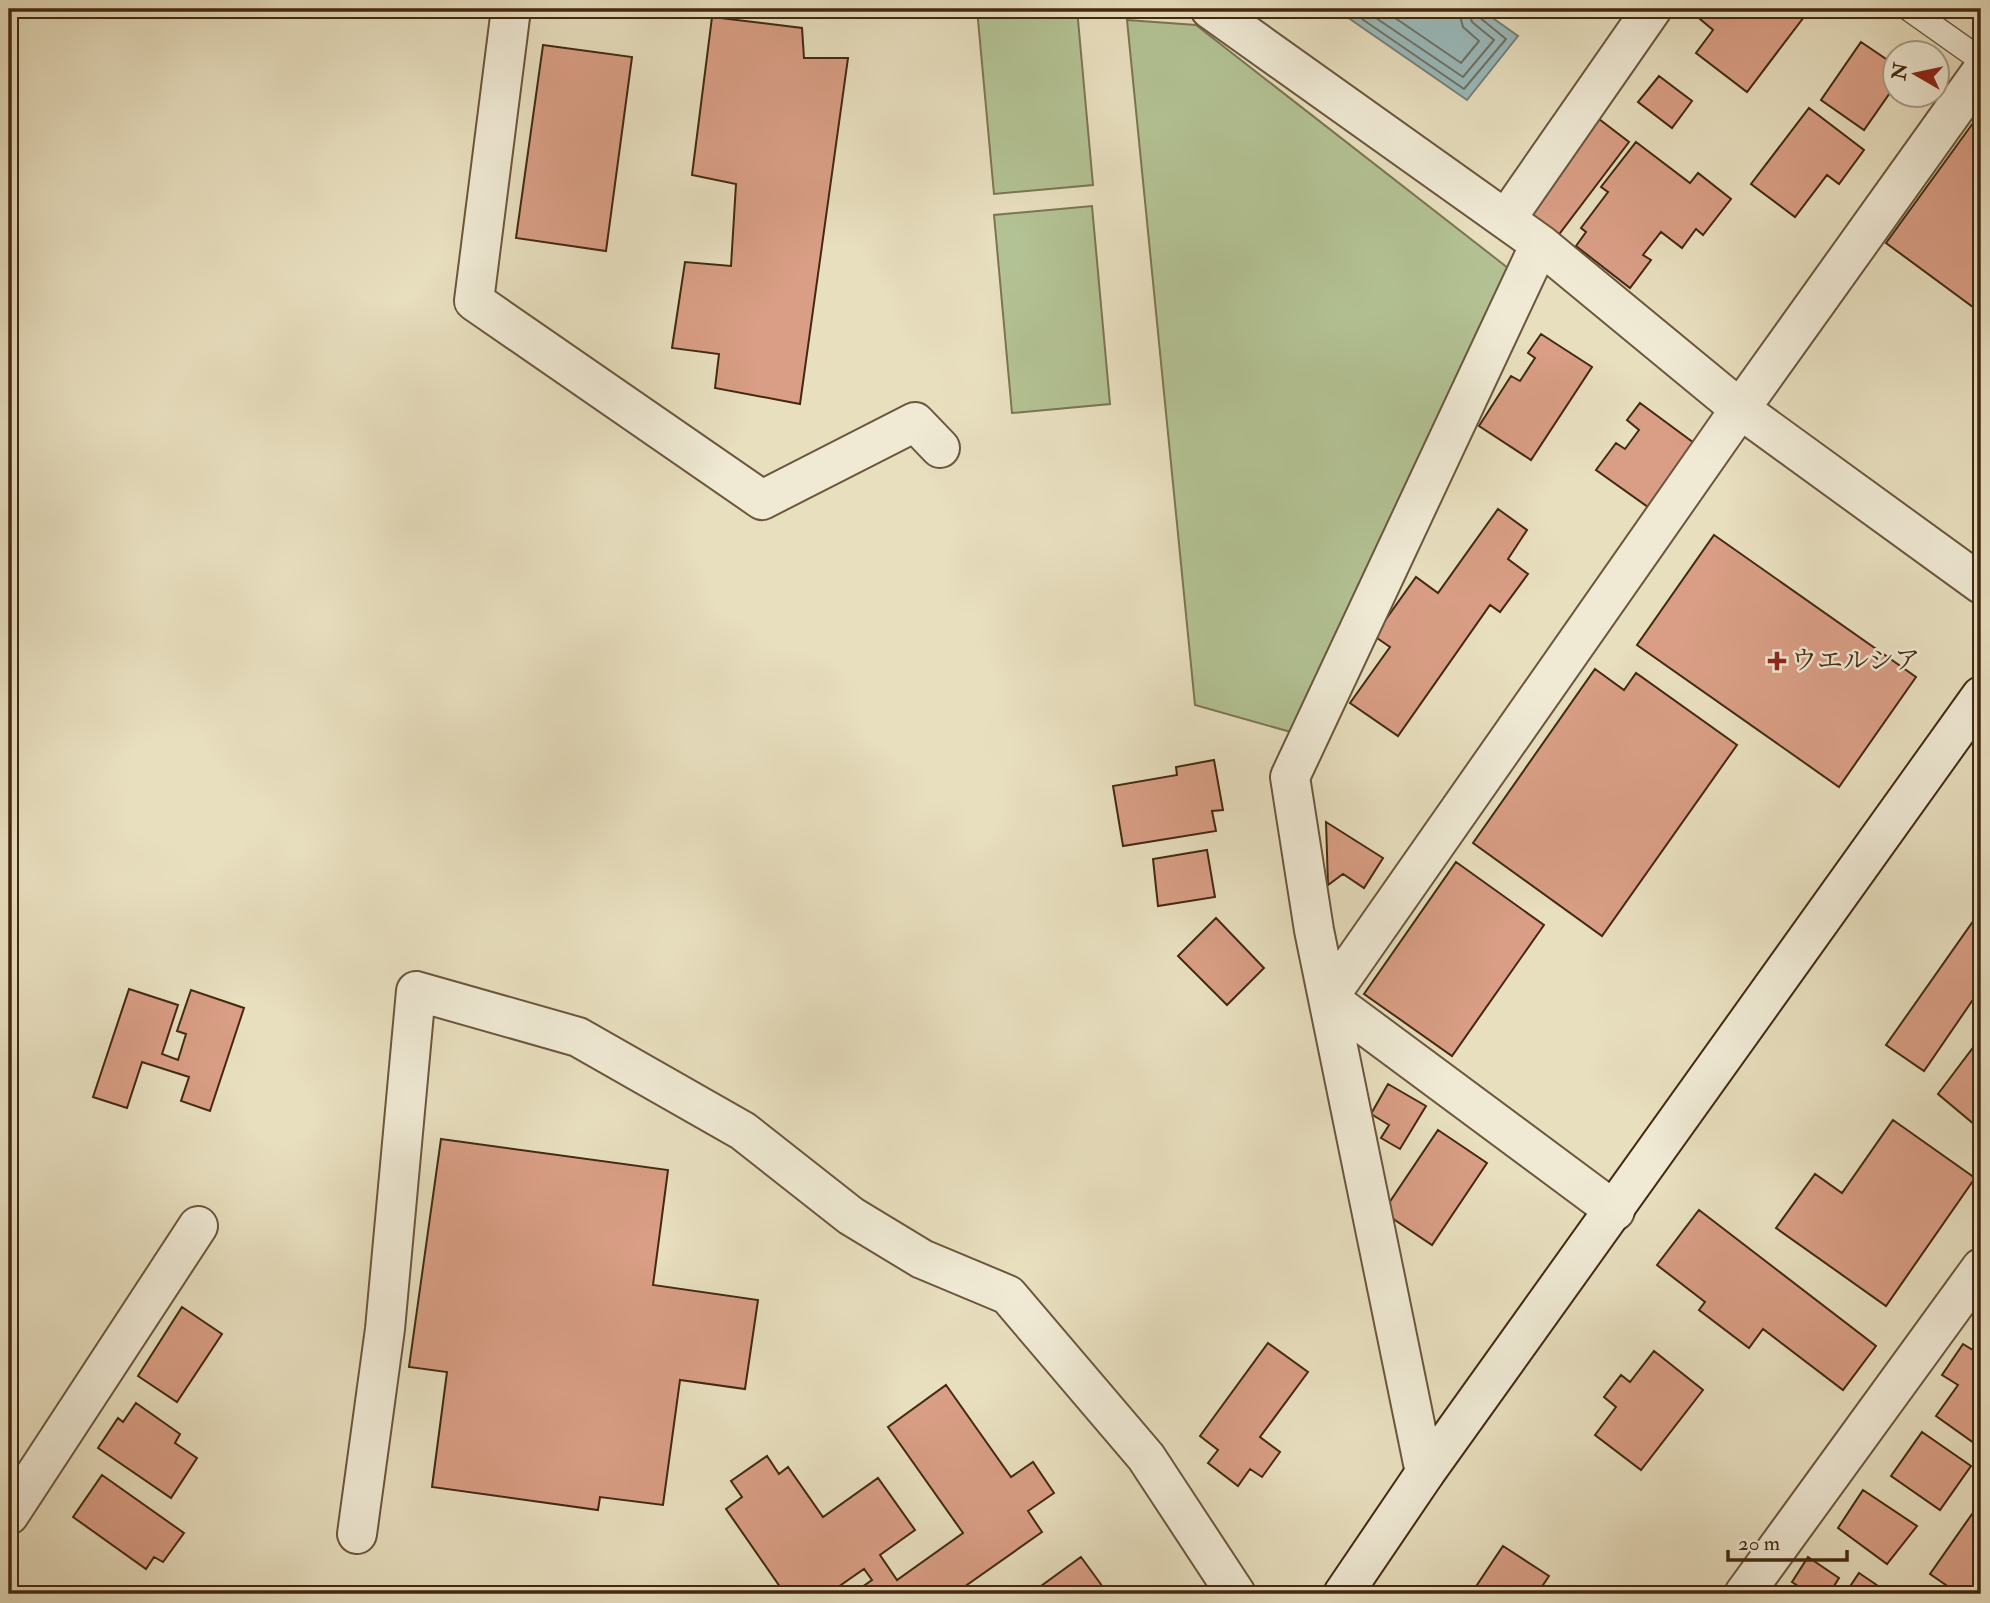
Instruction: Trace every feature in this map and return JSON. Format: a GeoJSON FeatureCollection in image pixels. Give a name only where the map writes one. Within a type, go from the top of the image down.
{"type":"FeatureCollection","features":[{"type":"Feature","properties":{"kind":"street"},"geometry":{"type":"LineString","coordinates":[[511,9],[474,301],[762,500],[915,422],[940,448]]}},
{"type":"Feature","properties":{"kind":"street"},"geometry":{"type":"LineString","coordinates":[[1210,9],[1540,244],[1740,409],[1981,584]]}},
{"type":"Feature","properties":{"kind":"street"},"geometry":{"type":"LineString","coordinates":[[1506,219],[1652,9]]}},
{"type":"Feature","properties":{"kind":"street"},"geometry":{"type":"LineString","coordinates":[[1328,998],[1740,409],[1981,72]]}},
{"type":"Feature","properties":{"kind":"street"},"geometry":{"type":"LineString","coordinates":[[1425,1473],[1328,998],[1290,777],[1540,244]]}},
{"type":"Feature","properties":{"kind":"street"},"geometry":{"type":"LineString","coordinates":[[1343,1594],[1425,1473],[1981,696]]}},
{"type":"Feature","properties":{"kind":"street"},"geometry":{"type":"LineString","coordinates":[[357,1534],[385,1329],[416,991],[578,1037],[743,1131],[851,1216],[922,1259],[1008,1295],[1146,1457],[1236,1594]]}},
{"type":"Feature","properties":{"kind":"street"},"geometry":{"type":"LineString","coordinates":[[1328,998],[1615,1211]]}},
{"type":"Feature","properties":{"kind":"street"},"geometry":{"type":"LineString","coordinates":[[9,1515],[198,1226]]}},
{"type":"Feature","properties":{"kind":"street"},"geometry":{"type":"LineString","coordinates":[[1744,1594],[1981,1268]]}},
{"type":"Feature","properties":{"kind":"lane"},"geometry":{"type":"LineString","coordinates":[[1909,9],[1981,60]]}},
{"type":"Feature","properties":{"kind":"green space"},"geometry":{"type":"Polygon","coordinates":[[[977,9],[1077,9],[1093,185],[994,194],[977,9]]]}},
{"type":"Feature","properties":{"kind":"green space"},"geometry":{"type":"Polygon","coordinates":[[[1127,20],[1196,25],[1508,268],[1305,736],[1195,705],[1127,20]]]}},
{"type":"Feature","properties":{"kind":"green space"},"geometry":{"type":"Polygon","coordinates":[[[1092,206],[1110,404],[1012,413],[994,215],[1092,206]]]}},
{"type":"Feature","properties":{"kind":"water"},"geometry":{"type":"Polygon","coordinates":[[[1357,9],[1480,9],[1518,36],[1467,100],[1350,19],[1357,9]]]}},
{"type":"Feature","properties":{"kind":"building"},"geometry":{"type":"Polygon","coordinates":[[[1688,9],[1725,9],[1735,16],[1740,9],[1810,9],[1747,92],[1696,53],[1713,30],[1688,9]]]}},
{"type":"Feature","properties":{"kind":"building"},"geometry":{"type":"Polygon","coordinates":[[[712,17],[802,28],[804,58],[848,58],[800,404],[715,388],[719,354],[672,348],[685,262],[731,266],[736,184],[692,175],[712,17]]]}},
{"type":"Feature","properties":{"kind":"building"},"geometry":{"type":"Polygon","coordinates":[[[1861,42],[1882,56],[1882,104],[1864,130],[1821,100],[1861,42]]]}},
{"type":"Feature","properties":{"kind":"building"},"geometry":{"type":"Polygon","coordinates":[[[543,45],[632,57],[606,251],[516,238],[543,45]]]}},
{"type":"Feature","properties":{"kind":"building"},"geometry":{"type":"Polygon","coordinates":[[[1659,76],[1692,101],[1672,128],[1638,102],[1659,76]]]}},
{"type":"Feature","properties":{"kind":"building"},"geometry":{"type":"Polygon","coordinates":[[[1809,108],[1864,150],[1839,184],[1827,175],[1795,217],[1751,184],[1809,108]]]}},
{"type":"Feature","properties":{"kind":"building"},"geometry":{"type":"Polygon","coordinates":[[[1981,112],[1981,313],[1886,243],[1981,112]]]}},
{"type":"Feature","properties":{"kind":"building"},"geometry":{"type":"Polygon","coordinates":[[[1599,119],[1629,142],[1557,237],[1528,214],[1599,119]]]}},
{"type":"Feature","properties":{"kind":"building"},"geometry":{"type":"Polygon","coordinates":[[[1636,142],[1690,183],[1698,173],[1731,199],[1703,235],[1696,229],[1682,248],[1661,232],[1643,255],[1651,260],[1630,288],[1576,246],[1586,232],[1581,228],[1608,192],[1601,187],[1636,142]]]}},
{"type":"Feature","properties":{"kind":"building"},"geometry":{"type":"Polygon","coordinates":[[[1541,334],[1592,367],[1531,460],[1479,426],[1511,376],[1520,381],[1535,358],[1528,353],[1541,334]]]}},
{"type":"Feature","properties":{"kind":"building"},"geometry":{"type":"Polygon","coordinates":[[[1640,403],[1694,443],[1648,507],[1596,470],[1616,443],[1625,449],[1639,430],[1627,420],[1640,403]]]}},
{"type":"Feature","properties":{"kind":"building"},"geometry":{"type":"Polygon","coordinates":[[[1498,509],[1527,530],[1508,559],[1528,574],[1500,612],[1490,605],[1398,736],[1350,703],[1390,647],[1374,636],[1416,577],[1438,593],[1498,509]]]}},
{"type":"Feature","properties":{"kind":"building","name":"ウエルシア"},"geometry":{"type":"Polygon","coordinates":[[[1714,535],[1916,677],[1839,787],[1637,645],[1714,535]]]}},
{"type":"Feature","properties":{"kind":"building"},"geometry":{"type":"Polygon","coordinates":[[[1595,669],[1624,690],[1636,673],[1737,745],[1602,936],[1473,843],[1595,669]]]}},
{"type":"Feature","properties":{"kind":"building"},"geometry":{"type":"Polygon","coordinates":[[[1214,760],[1223,810],[1212,811],[1216,831],[1123,846],[1113,786],[1177,775],[1176,767],[1214,760]]]}},
{"type":"Feature","properties":{"kind":"building"},"geometry":{"type":"Polygon","coordinates":[[[1326,822],[1383,858],[1364,888],[1343,874],[1328,885],[1326,822]]]}},
{"type":"Feature","properties":{"kind":"building"},"geometry":{"type":"Polygon","coordinates":[[[1207,850],[1215,897],[1158,906],[1153,859],[1207,850]]]}},
{"type":"Feature","properties":{"kind":"building"},"geometry":{"type":"Polygon","coordinates":[[[1456,862],[1544,925],[1452,1056],[1364,994],[1456,862]]]}},
{"type":"Feature","properties":{"kind":"building"},"geometry":{"type":"Polygon","coordinates":[[[1216,918],[1264,968],[1227,1005],[1178,956],[1216,918]]]}},
{"type":"Feature","properties":{"kind":"building"},"geometry":{"type":"Polygon","coordinates":[[[1974,920],[1981,925],[1981,988],[1924,1071],[1886,1045],[1974,920]]]}},
{"type":"Feature","properties":{"kind":"building"},"geometry":{"type":"Polygon","coordinates":[[[129,989],[178,1005],[162,1054],[178,1060],[186,1034],[177,1031],[191,990],[244,1008],[210,1111],[181,1101],[189,1077],[142,1062],[127,1108],[93,1097],[129,989]]]}},
{"type":"Feature","properties":{"kind":"building"},"geometry":{"type":"Polygon","coordinates":[[[1981,1037],[1981,1083],[1973,1093],[1981,1098],[1981,1130],[1938,1094],[1981,1037]]]}},
{"type":"Feature","properties":{"kind":"building"},"geometry":{"type":"Polygon","coordinates":[[[1388,1084],[1426,1106],[1400,1149],[1381,1138],[1389,1125],[1371,1114],[1388,1084]]]}},
{"type":"Feature","properties":{"kind":"building"},"geometry":{"type":"Polygon","coordinates":[[[1893,1120],[1975,1178],[1886,1306],[1776,1228],[1815,1174],[1842,1193],[1893,1120]]]}},
{"type":"Feature","properties":{"kind":"building"},"geometry":{"type":"Polygon","coordinates":[[[1438,1130],[1487,1163],[1432,1245],[1383,1212],[1438,1130]]]}},
{"type":"Feature","properties":{"kind":"building"},"geometry":{"type":"Polygon","coordinates":[[[441,1139],[668,1170],[653,1285],[758,1300],[745,1389],[680,1380],[663,1505],[600,1497],[598,1510],[432,1487],[447,1372],[409,1367],[441,1139]]]}},
{"type":"Feature","properties":{"kind":"building"},"geometry":{"type":"Polygon","coordinates":[[[1699,1210],[1876,1346],[1843,1390],[1763,1329],[1749,1348],[1699,1310],[1705,1302],[1657,1265],[1699,1210]]]}},
{"type":"Feature","properties":{"kind":"building"},"geometry":{"type":"Polygon","coordinates":[[[182,1307],[222,1334],[177,1402],[138,1376],[182,1307]]]}},
{"type":"Feature","properties":{"kind":"building"},"geometry":{"type":"Polygon","coordinates":[[[1268,1343],[1308,1372],[1260,1437],[1280,1452],[1262,1477],[1250,1469],[1238,1486],[1208,1463],[1218,1450],[1200,1436],[1268,1343]]]}},
{"type":"Feature","properties":{"kind":"building"},"geometry":{"type":"Polygon","coordinates":[[[1963,1344],[1981,1355],[1981,1448],[1936,1416],[1958,1385],[1942,1375],[1963,1344]]]}},
{"type":"Feature","properties":{"kind":"building"},"geometry":{"type":"Polygon","coordinates":[[[1654,1351],[1703,1390],[1641,1470],[1595,1435],[1616,1407],[1604,1397],[1621,1375],[1630,1382],[1654,1351]]]}},
{"type":"Feature","properties":{"kind":"building"},"geometry":{"type":"Polygon","coordinates":[[[946,1385],[1011,1477],[1033,1462],[1054,1493],[1028,1511],[1042,1532],[954,1594],[852,1594],[872,1580],[864,1569],[828,1594],[785,1594],[726,1509],[742,1497],[731,1481],[767,1456],[779,1474],[788,1467],[823,1517],[878,1478],[915,1530],[880,1555],[897,1580],[963,1533],[888,1427],[946,1385]]]}},
{"type":"Feature","properties":{"kind":"building"},"geometry":{"type":"Polygon","coordinates":[[[136,1403],[180,1434],[175,1443],[197,1458],[171,1498],[98,1448],[118,1418],[123,1422],[136,1403]]]}},
{"type":"Feature","properties":{"kind":"building"},"geometry":{"type":"Polygon","coordinates":[[[1922,1432],[1971,1466],[1940,1510],[1891,1476],[1922,1432]]]}},
{"type":"Feature","properties":{"kind":"building"},"geometry":{"type":"Polygon","coordinates":[[[102,1475],[184,1533],[163,1562],[154,1557],[146,1569],[73,1517],[102,1475]]]}},
{"type":"Feature","properties":{"kind":"building"},"geometry":{"type":"Polygon","coordinates":[[[1863,1490],[1917,1526],[1887,1564],[1838,1528],[1863,1490]]]}},
{"type":"Feature","properties":{"kind":"building"},"geometry":{"type":"Polygon","coordinates":[[[1972,1514],[1981,1520],[1981,1594],[1959,1594],[1930,1574],[1972,1514]]]}},
{"type":"Feature","properties":{"kind":"building"},"geometry":{"type":"Polygon","coordinates":[[[1503,1546],[1549,1576],[1537,1594],[1471,1594],[1503,1546]]]}},
{"type":"Feature","properties":{"kind":"building"},"geometry":{"type":"Polygon","coordinates":[[[1081,1557],[1108,1594],[1030,1594],[1081,1557]]]}},
{"type":"Feature","properties":{"kind":"building"},"geometry":{"type":"Polygon","coordinates":[[[1808,1557],[1839,1578],[1829,1594],[1810,1594],[1792,1582],[1808,1557]]]}},
{"type":"Feature","properties":{"kind":"building"},"geometry":{"type":"Polygon","coordinates":[[[1859,1573],[1890,1594],[1845,1594],[1859,1573]]]}},
{"type":"Feature","properties":{"kind":"place","name":"ウエルシア"},"geometry":{"type":"Point","coordinates":[1777,661]}}]}
